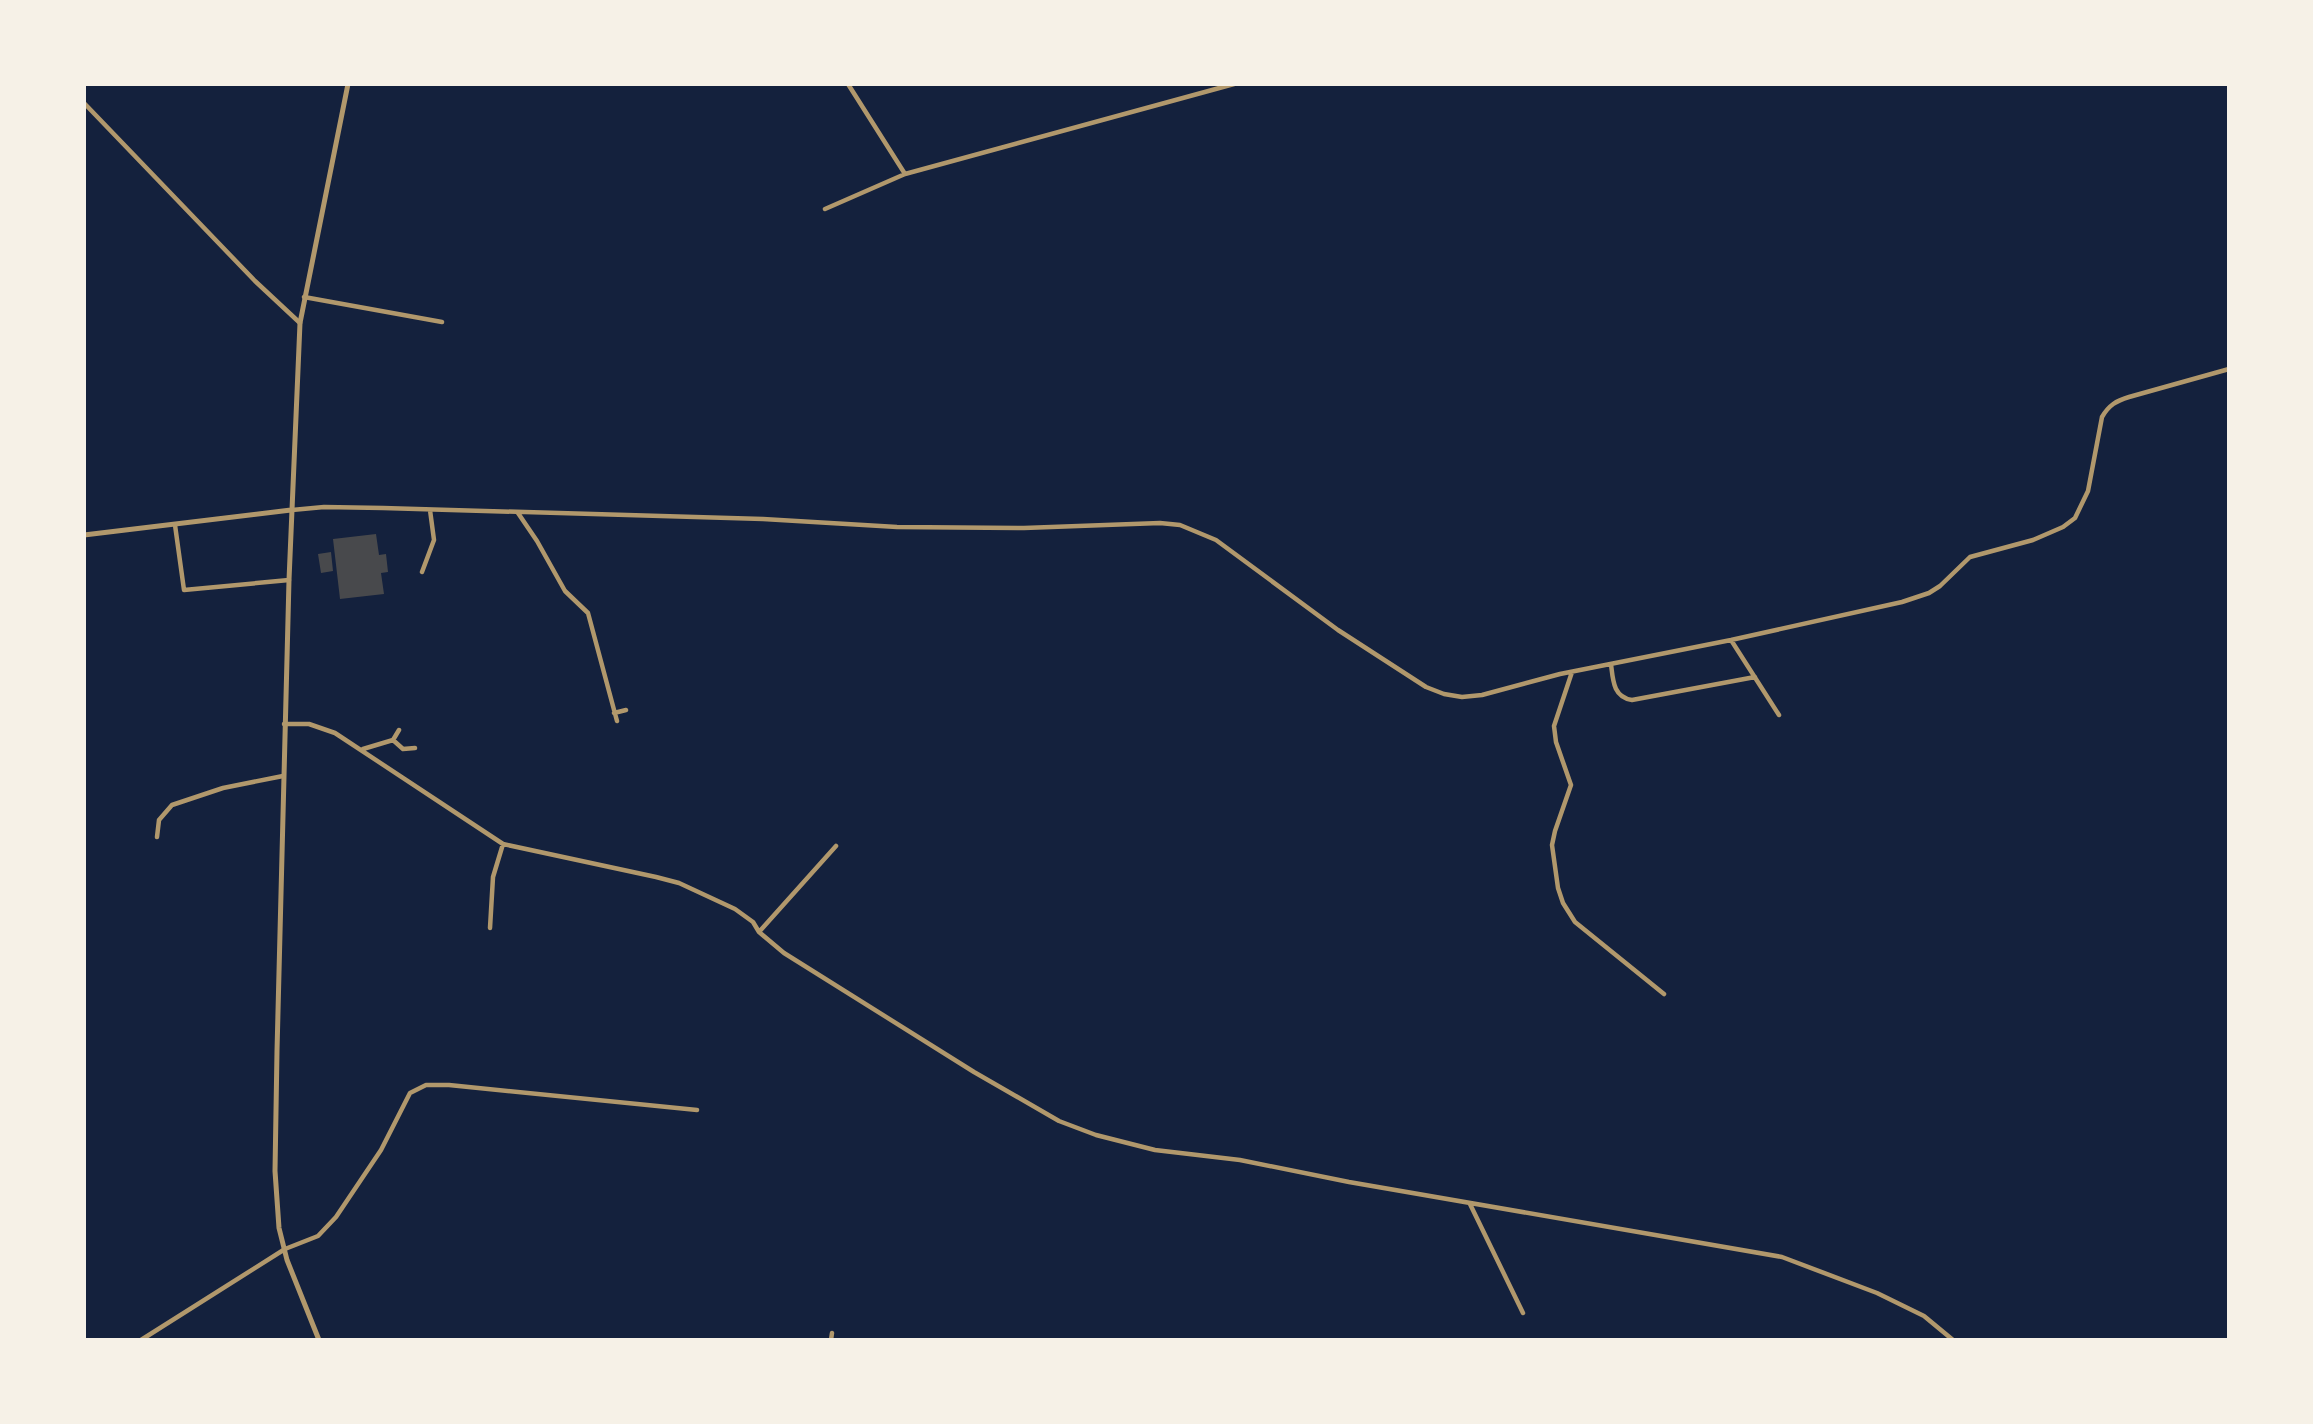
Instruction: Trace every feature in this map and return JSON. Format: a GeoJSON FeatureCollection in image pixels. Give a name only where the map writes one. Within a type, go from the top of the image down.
{"type":"FeatureCollection","features":[{"type":"Feature","properties":{"kind":"street"},"geometry":{"type":"LineString","coordinates":[[319,1340],[285,1249],[278,1215],[275,1171],[284,724],[300,323],[348,84]]}},
{"type":"Feature","properties":{"kind":"street"},"geometry":{"type":"LineString","coordinates":[[848,84],[905,174]]}},
{"type":"Feature","properties":{"kind":"street"},"geometry":{"type":"LineString","coordinates":[[825,209],[905,174],[1234,84]]}},
{"type":"Feature","properties":{"kind":"street"},"geometry":{"type":"LineString","coordinates":[[84,103],[255,281],[300,323]]}},
{"type":"Feature","properties":{"kind":"street"},"geometry":{"type":"LineString","coordinates":[[304,297],[442,322]]}},
{"type":"Feature","properties":{"kind":"street"},"geometry":{"type":"LineString","coordinates":[[84,535],[324,508],[763,519],[897,527],[1038,527],[1160,523],[1180,525],[1216,540],[1338,630],[1426,687],[1462,697],[1482,695],[1572,672],[1902,602],[1929,593],[1970,557],[2032,540],[2063,527],[2075,518],[2083,505],[2102,416],[2108,407],[2129,397],[2229,369]]}},
{"type":"Feature","properties":{"kind":"street"},"geometry":{"type":"LineString","coordinates":[[422,572],[434,540],[430,510]]}},
{"type":"Feature","properties":{"kind":"street"},"geometry":{"type":"LineString","coordinates":[[517,512],[565,591],[588,613],[617,721]]}},
{"type":"Feature","properties":{"kind":"street"},"geometry":{"type":"LineString","coordinates":[[175,525],[184,590],[289,580]]}},
{"type":"Feature","properties":{"kind":"street"},"geometry":{"type":"LineString","coordinates":[[1731,640],[1779,715]]}},
{"type":"Feature","properties":{"kind":"street"},"geometry":{"type":"LineString","coordinates":[[1611,664],[1614,687],[1619,695],[1632,700],[1755,677]]}},
{"type":"Feature","properties":{"kind":"street"},"geometry":{"type":"LineString","coordinates":[[1572,672],[1553,726],[1571,785],[1552,845],[1558,888],[1563,903],[1575,922],[1664,994]]}},
{"type":"Feature","properties":{"kind":"street"},"geometry":{"type":"LineString","coordinates":[[614,713],[626,710]]}},
{"type":"Feature","properties":{"kind":"street"},"geometry":{"type":"LineString","coordinates":[[284,724],[309,724],[325,728],[362,749],[448,810],[503,844],[679,883],[735,909],[753,922],[759,932],[784,953],[974,1072],[1059,1121],[1096,1135],[1155,1150],[1240,1160],[1782,1257],[1877,1293],[1924,1316],[1953,1340]]}},
{"type":"Feature","properties":{"kind":"street"},"geometry":{"type":"LineString","coordinates":[[362,749],[393,740],[398,730]]}},
{"type":"Feature","properties":{"kind":"street"},"geometry":{"type":"LineString","coordinates":[[393,740],[403,749],[415,748]]}},
{"type":"Feature","properties":{"kind":"street"},"geometry":{"type":"LineString","coordinates":[[157,837],[159,820],[172,805],[241,784],[283,776]]}},
{"type":"Feature","properties":{"kind":"street"},"geometry":{"type":"LineString","coordinates":[[489,928],[492,877],[503,844]]}},
{"type":"Feature","properties":{"kind":"street"},"geometry":{"type":"LineString","coordinates":[[759,932],[835,846]]}},
{"type":"Feature","properties":{"kind":"street"},"geometry":{"type":"LineString","coordinates":[[141,1340],[285,1249],[318,1236],[336,1217],[366,1174],[410,1093],[426,1085],[697,1110]]}},
{"type":"Feature","properties":{"kind":"street"},"geometry":{"type":"LineString","coordinates":[[1469,1203],[1523,1313]]}},
{"type":"Feature","properties":{"kind":"street"},"geometry":{"type":"LineString","coordinates":[[831,1340],[832,1333]]}},
{"type":"Feature","properties":{"kind":"building"},"geometry":{"type":"Polygon","coordinates":[[[376,534],[379,555],[386,554],[388,572],[381,573],[384,594],[340,599],[333,539],[376,534]]]}},
{"type":"Feature","properties":{"kind":"building"},"geometry":{"type":"Polygon","coordinates":[[[331,552],[333,571],[321,573],[318,554],[331,552]]]}}]}
